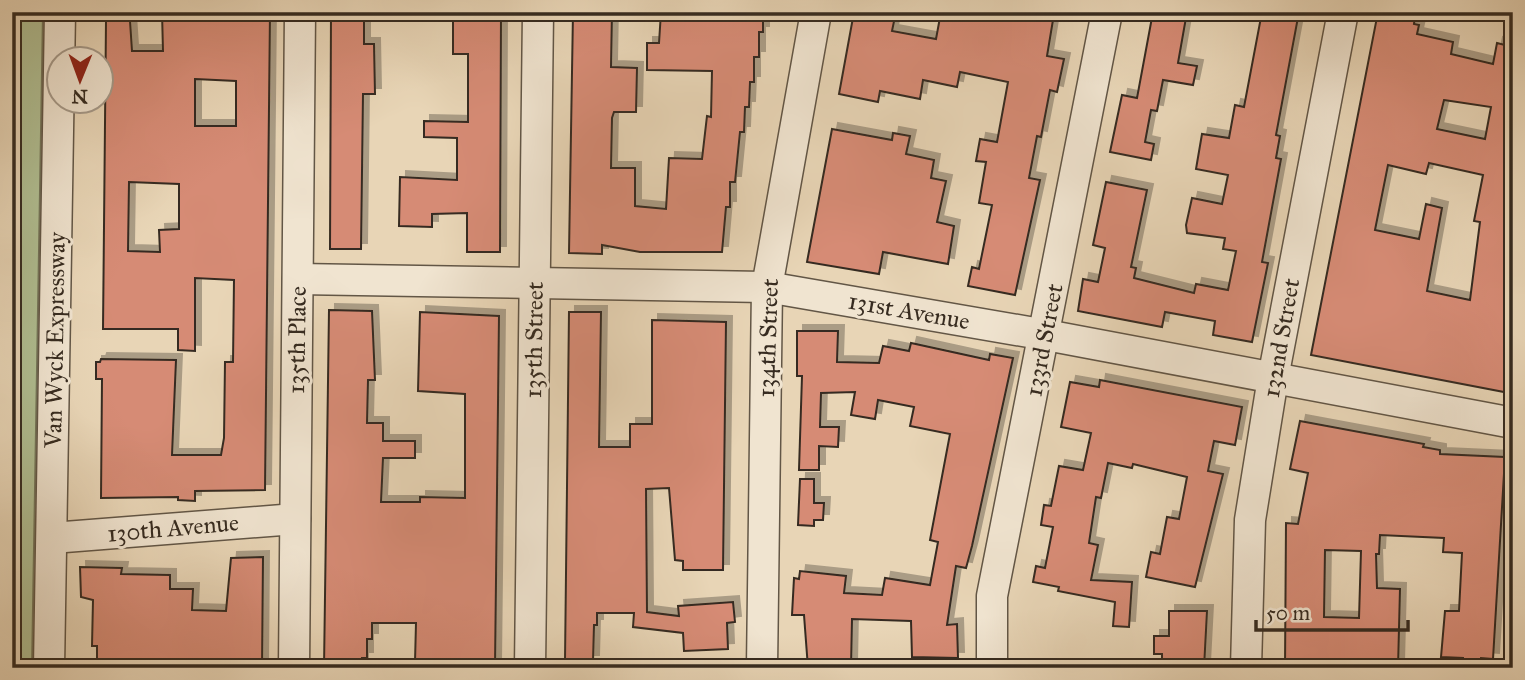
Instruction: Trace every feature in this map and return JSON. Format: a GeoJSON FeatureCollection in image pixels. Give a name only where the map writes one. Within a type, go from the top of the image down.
{"type":"FeatureCollection","features":[{"type":"Feature","properties":{"kind":"street","name":"Van Wyck Expressway"},"geometry":{"type":"LineString","coordinates":[[49,668],[60,12]]}},
{"type":"Feature","properties":{"kind":"street","name":"135th Place"},"geometry":{"type":"LineString","coordinates":[[294,668],[300,12]]}},
{"type":"Feature","properties":{"kind":"street","name":"135th Street"},"geometry":{"type":"LineString","coordinates":[[530,668],[538,12]]}},
{"type":"Feature","properties":{"kind":"street","name":"134th Street"},"geometry":{"type":"LineString","coordinates":[[762,668],[767,287],[816,12]]}},
{"type":"Feature","properties":{"kind":"street","name":"133rd Street"},"geometry":{"type":"LineString","coordinates":[[992,668],[992,596],[1046,335],[1107,12]]}},
{"type":"Feature","properties":{"kind":"street","name":"132nd Street"},"geometry":{"type":"LineString","coordinates":[[1247,668],[1250,520],[1273,378],[1343,12]]}},
{"type":"Feature","properties":{"kind":"street","name":"131st Avenue"},"geometry":{"type":"LineString","coordinates":[[298,279],[767,287],[1046,335],[1513,423]]}},
{"type":"Feature","properties":{"kind":"street","name":"130th Avenue"},"geometry":{"type":"LineString","coordinates":[[52,538],[295,519]]}},
{"type":"Feature","properties":{"kind":"green space"},"geometry":{"type":"Polygon","coordinates":[[[15,12],[43,12],[32,668],[12,668],[15,12]]]}},
{"type":"Feature","properties":{"kind":"building"},"geometry":{"type":"Polygon","coordinates":[[[162,12],[225,15],[225,12],[270,12],[265,490],[195,491],[195,501],[178,500],[178,497],[101,498],[102,379],[96,379],[96,362],[101,359],[176,360],[172,455],[221,455],[224,438],[225,362],[233,362],[234,280],[195,278],[195,351],[178,350],[178,329],[103,329],[105,116],[116,116],[116,46],[106,46],[106,21],[130,21],[132,51],[163,51],[162,12]],[[195,79],[195,126],[236,126],[236,81],[195,79]],[[129,182],[128,251],[160,252],[159,230],[179,229],[179,184],[129,182]]]}},
{"type":"Feature","properties":{"kind":"building"},"geometry":{"type":"Polygon","coordinates":[[[331,12],[364,12],[364,44],[374,44],[375,94],[363,94],[361,249],[330,249],[331,12]]]}},
{"type":"Feature","properties":{"kind":"building"},"geometry":{"type":"Polygon","coordinates":[[[453,12],[501,12],[500,252],[467,252],[467,213],[432,214],[432,227],[399,226],[400,177],[457,180],[457,138],[424,137],[424,121],[468,122],[468,54],[453,54],[453,12]]]}},
{"type":"Feature","properties":{"kind":"building"},"geometry":{"type":"Polygon","coordinates":[[[573,12],[612,12],[611,67],[637,68],[636,112],[614,112],[612,118],[611,168],[635,168],[635,206],[666,209],[669,158],[702,159],[707,116],[711,117],[712,71],[647,70],[647,43],[659,43],[661,12],[763,17],[763,32],[759,32],[759,57],[754,57],[754,82],[750,82],[749,107],[745,107],[744,132],[740,132],[735,182],[730,182],[730,207],[726,207],[722,252],[640,252],[602,245],[602,254],[569,253],[573,12]]]}},
{"type":"Feature","properties":{"kind":"building"},"geometry":{"type":"Polygon","coordinates":[[[854,12],[896,12],[892,31],[936,39],[941,12],[1008,12],[1053,20],[1047,56],[1064,59],[1057,92],[1050,90],[1041,137],[1037,136],[1029,178],[1040,180],[1015,295],[968,286],[972,267],[979,269],[992,205],[979,203],[986,162],[976,161],[980,139],[997,142],[1008,82],[960,72],[957,87],[923,80],[920,99],[880,91],[878,102],[839,94],[854,12]]]}},
{"type":"Feature","properties":{"kind":"building"},"geometry":{"type":"Polygon","coordinates":[[[1153,12],[1187,12],[1178,63],[1197,66],[1193,85],[1163,80],[1157,111],[1151,110],[1145,142],[1154,144],[1151,160],[1110,152],[1122,95],[1137,98],[1153,12]]]}},
{"type":"Feature","properties":{"kind":"building"},"geometry":{"type":"Polygon","coordinates":[[[1262,12],[1299,12],[1276,135],[1280,136],[1276,158],[1281,159],[1262,262],[1268,263],[1252,342],[1213,335],[1215,321],[1165,312],[1162,327],[1078,311],[1083,279],[1098,282],[1105,248],[1093,245],[1106,182],[1147,190],[1131,267],[1136,268],[1134,278],[1194,293],[1196,284],[1228,290],[1236,251],[1223,249],[1225,238],[1187,233],[1186,225],[1192,198],[1222,204],[1228,175],[1196,169],[1202,134],[1229,138],[1235,105],[1244,107],[1262,12]]]}},
{"type":"Feature","properties":{"kind":"building"},"geometry":{"type":"Polygon","coordinates":[[[1378,12],[1415,16],[1414,24],[1419,25],[1417,34],[1453,42],[1451,54],[1493,64],[1497,43],[1513,47],[1513,310],[1504,392],[1311,355],[1378,12]],[[1444,100],[1437,129],[1485,139],[1491,107],[1444,100]],[[1429,163],[1426,174],[1388,165],[1375,230],[1419,239],[1426,204],[1442,208],[1427,291],[1470,300],[1480,222],[1474,221],[1483,175],[1429,163]]]}},
{"type":"Feature","properties":{"kind":"building"},"geometry":{"type":"Polygon","coordinates":[[[832,129],[892,140],[893,133],[910,136],[906,154],[934,160],[931,178],[946,181],[937,222],[954,226],[948,264],[883,252],[879,274],[807,262],[832,129]]]}},
{"type":"Feature","properties":{"kind":"building"},"geometry":{"type":"Polygon","coordinates":[[[329,310],[372,311],[375,380],[368,380],[367,423],[383,423],[383,441],[415,441],[415,458],[383,458],[381,502],[420,502],[420,497],[465,498],[465,394],[418,391],[420,312],[499,316],[495,668],[455,668],[455,662],[415,662],[416,623],[372,623],[372,639],[367,639],[367,658],[362,658],[362,668],[324,668],[329,310]]]}},
{"type":"Feature","properties":{"kind":"building"},"geometry":{"type":"Polygon","coordinates":[[[569,312],[601,312],[599,447],[630,447],[630,424],[652,424],[652,320],[726,322],[723,570],[683,570],[683,561],[675,560],[669,488],[646,489],[647,612],[679,616],[678,606],[733,602],[735,622],[727,623],[728,649],[684,651],[683,633],[633,627],[634,613],[597,613],[593,661],[565,661],[569,312]]]}},
{"type":"Feature","properties":{"kind":"building"},"geometry":{"type":"Polygon","coordinates":[[[797,331],[838,331],[837,362],[879,363],[883,346],[909,351],[911,343],[989,360],[990,354],[1013,358],[966,568],[956,566],[947,625],[957,624],[958,658],[912,657],[911,621],[852,619],[851,668],[808,668],[804,615],[792,615],[794,578],[799,579],[800,571],[846,576],[844,593],[882,595],[885,578],[930,585],[938,542],[930,540],[950,434],[910,426],[914,407],[878,400],[875,419],[851,415],[855,392],[821,393],[820,427],[839,427],[838,447],[819,446],[819,470],[799,470],[802,376],[797,376],[797,331]]]}},
{"type":"Feature","properties":{"kind":"building"},"geometry":{"type":"Polygon","coordinates":[[[1100,380],[1242,407],[1235,445],[1214,441],[1208,471],[1223,474],[1195,587],[1146,577],[1151,552],[1160,554],[1167,517],[1179,519],[1187,477],[1133,464],[1132,468],[1108,463],[1101,498],[1096,497],[1089,543],[1098,545],[1091,580],[1132,582],[1129,627],[1113,626],[1115,602],[1058,591],[1059,587],[1033,582],[1036,566],[1045,568],[1053,527],[1041,525],[1044,505],[1051,506],[1059,466],[1083,470],[1091,433],[1061,427],[1070,382],[1099,387],[1100,380]]]}},
{"type":"Feature","properties":{"kind":"building"},"geometry":{"type":"Polygon","coordinates":[[[1300,421],[1424,444],[1423,447],[1440,450],[1440,454],[1505,457],[1493,659],[1481,658],[1480,668],[1463,668],[1463,658],[1441,657],[1445,611],[1459,611],[1462,553],[1443,552],[1444,538],[1380,535],[1379,554],[1376,554],[1377,588],[1400,589],[1398,668],[1285,668],[1286,523],[1298,524],[1308,473],[1290,469],[1300,421]],[[1325,550],[1324,617],[1359,618],[1361,551],[1325,550]]]}},
{"type":"Feature","properties":{"kind":"building"},"geometry":{"type":"Polygon","coordinates":[[[800,479],[814,479],[814,503],[824,503],[823,520],[814,520],[814,526],[798,525],[800,479]]]}},
{"type":"Feature","properties":{"kind":"building"},"geometry":{"type":"Polygon","coordinates":[[[263,557],[262,668],[97,668],[97,646],[92,646],[93,600],[81,597],[80,567],[122,568],[121,574],[170,575],[170,589],[193,589],[192,610],[226,611],[231,558],[263,557]]]}},
{"type":"Feature","properties":{"kind":"building"},"geometry":{"type":"Polygon","coordinates":[[[1169,611],[1207,611],[1204,668],[1162,668],[1162,654],[1154,654],[1154,636],[1169,636],[1169,611]]]}}]}
